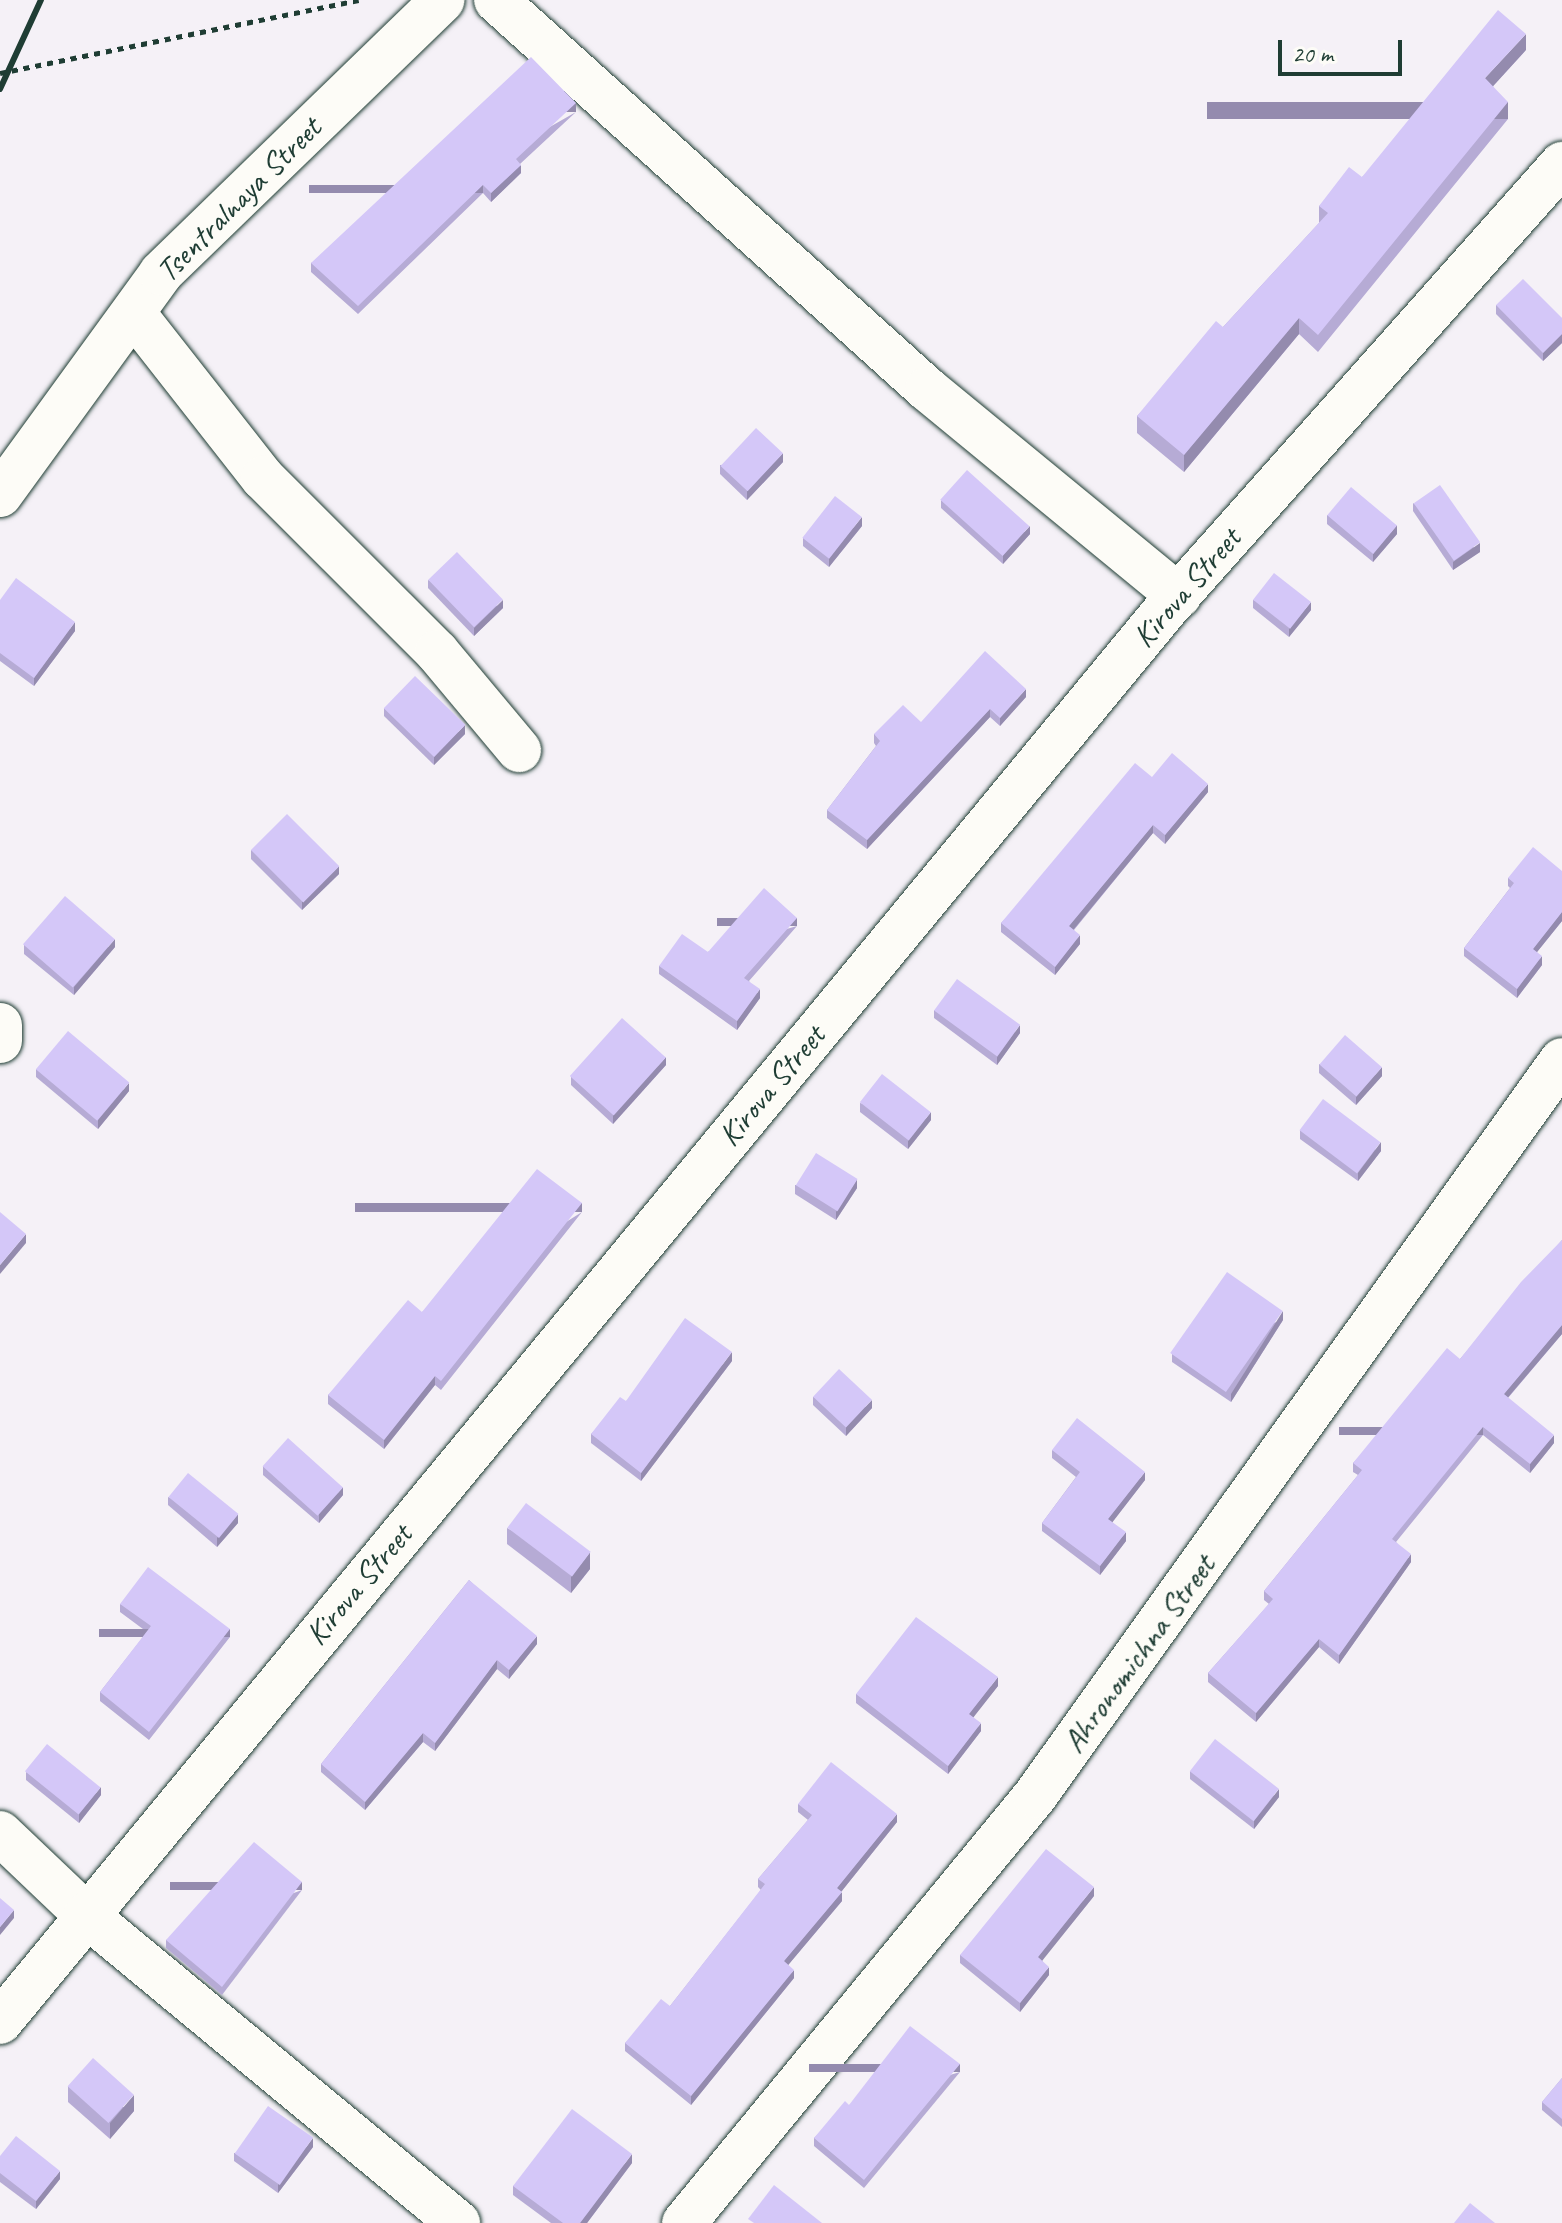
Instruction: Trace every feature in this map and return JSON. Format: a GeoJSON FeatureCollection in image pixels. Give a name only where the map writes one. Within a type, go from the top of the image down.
{"type":"FeatureCollection","features":[{"type":"Feature","properties":{"kind":"street","name":"Tsentralnaya Street"},"geometry":{"type":"LineString","coordinates":[[0,495],[135,315],[161,273],[443,0]]}},
{"type":"Feature","properties":{"kind":"street"},"geometry":{"type":"LineString","coordinates":[[496,0],[927,389],[1179,596]]}},
{"type":"Feature","properties":{"kind":"street","name":"Kirova Street"},"geometry":{"type":"LineString","coordinates":[[0,2022],[1179,596],[1562,164]]}},
{"type":"Feature","properties":{"kind":"street"},"geometry":{"type":"LineString","coordinates":[[135,315],[263,478],[437,652],[519,750]]}},
{"type":"Feature","properties":{"kind":"street"},"geometry":{"type":"LineString","coordinates":[[0,1025],[0,1041]]}},
{"type":"Feature","properties":{"kind":"street","name":"Ahronomichna Street"},"geometry":{"type":"LineString","coordinates":[[684,2223],[1035,1796],[1562,1060]]}},
{"type":"Feature","properties":{"kind":"street"},"geometry":{"type":"LineString","coordinates":[[0,1833],[86,1915],[458,2223]]}},
{"type":"Feature","properties":{"kind":"path"},"geometry":{"type":"LineString","coordinates":[[0,73],[359,0]]}},
{"type":"Feature","properties":{"kind":"building"},"geometry":{"type":"Polygon","coordinates":[[[1498,10],[1526,34],[1485,78],[1508,102],[1318,335],[1299,318],[1184,455],[1137,416],[1216,321],[1223,327],[1328,213],[1319,206],[1349,167],[1362,177],[1498,10]]]}},
{"type":"Feature","properties":{"kind":"building"},"geometry":{"type":"Polygon","coordinates":[[[531,57],[576,103],[516,159],[521,165],[491,193],[483,185],[358,306],[311,263],[531,57]]]}},
{"type":"Feature","properties":{"kind":"building"},"geometry":{"type":"Polygon","coordinates":[[[1523,279],[1562,318],[1562,334],[1543,353],[1496,305],[1523,279]]]}},
{"type":"Feature","properties":{"kind":"building"},"geometry":{"type":"Polygon","coordinates":[[[756,428],[783,453],[748,491],[721,466],[756,428]]]}},
{"type":"Feature","properties":{"kind":"building"},"geometry":{"type":"Polygon","coordinates":[[[967,470],[1029,526],[1003,556],[940,500],[967,470]]]}},
{"type":"Feature","properties":{"kind":"building"},"geometry":{"type":"Polygon","coordinates":[[[1440,485],[1480,542],[1454,561],[1414,503],[1440,485]]]}},
{"type":"Feature","properties":{"kind":"building"},"geometry":{"type":"Polygon","coordinates":[[[1351,487],[1397,526],[1373,554],[1327,515],[1351,487]]]}},
{"type":"Feature","properties":{"kind":"building"},"geometry":{"type":"Polygon","coordinates":[[[835,496],[862,517],[829,559],[802,538],[835,496]]]}},
{"type":"Feature","properties":{"kind":"building"},"geometry":{"type":"Polygon","coordinates":[[[457,552],[503,599],[474,627],[428,580],[457,552]]]}},
{"type":"Feature","properties":{"kind":"building"},"geometry":{"type":"Polygon","coordinates":[[[1274,573],[1311,602],[1290,629],[1253,600],[1274,573]]]}},
{"type":"Feature","properties":{"kind":"building"},"geometry":{"type":"Polygon","coordinates":[[[16,578],[75,622],[34,678],[0,653],[0,600],[16,578]]]}},
{"type":"Feature","properties":{"kind":"building"},"geometry":{"type":"Polygon","coordinates":[[[985,651],[1026,689],[1000,718],[990,709],[867,840],[827,810],[880,741],[874,734],[903,705],[921,722],[985,651]]]}},
{"type":"Feature","properties":{"kind":"building"},"geometry":{"type":"Polygon","coordinates":[[[415,676],[465,725],[434,757],[384,708],[415,676]]]}},
{"type":"Feature","properties":{"kind":"building"},"geometry":{"type":"Polygon","coordinates":[[[1172,753],[1208,784],[1165,835],[1153,825],[1069,926],[1080,935],[1055,967],[1001,923],[1135,763],[1152,777],[1172,753]]]}},
{"type":"Feature","properties":{"kind":"building"},"geometry":{"type":"Polygon","coordinates":[[[287,814],[339,866],[303,902],[251,850],[287,814]]]}},
{"type":"Feature","properties":{"kind":"building"},"geometry":{"type":"Polygon","coordinates":[[[1533,847],[1562,871],[1562,912],[1533,949],[1542,956],[1517,989],[1464,948],[1514,883],[1508,878],[1533,847]]]}},
{"type":"Feature","properties":{"kind":"building"},"geometry":{"type":"Polygon","coordinates":[[[764,888],[797,918],[744,978],[760,989],[737,1021],[659,966],[682,934],[708,952],[764,888]]]}},
{"type":"Feature","properties":{"kind":"building"},"geometry":{"type":"Polygon","coordinates":[[[65,896],[115,939],[73,988],[23,944],[65,896]]]}},
{"type":"Feature","properties":{"kind":"building"},"geometry":{"type":"Polygon","coordinates":[[[957,979],[1020,1025],[997,1056],[934,1011],[957,979]]]}},
{"type":"Feature","properties":{"kind":"building"},"geometry":{"type":"Polygon","coordinates":[[[622,1018],[666,1057],[614,1115],[570,1076],[622,1018]]]}},
{"type":"Feature","properties":{"kind":"building"},"geometry":{"type":"Polygon","coordinates":[[[68,1031],[129,1082],[97,1121],[36,1069],[68,1031]]]}},
{"type":"Feature","properties":{"kind":"building"},"geometry":{"type":"Polygon","coordinates":[[[1345,1035],[1382,1067],[1356,1097],[1319,1064],[1345,1035]]]}},
{"type":"Feature","properties":{"kind":"building"},"geometry":{"type":"Polygon","coordinates":[[[882,1074],[931,1112],[909,1141],[860,1102],[882,1074]]]}},
{"type":"Feature","properties":{"kind":"building"},"geometry":{"type":"Polygon","coordinates":[[[1323,1099],[1381,1142],[1357,1173],[1300,1130],[1323,1099]]]}},
{"type":"Feature","properties":{"kind":"building"},"geometry":{"type":"Polygon","coordinates":[[[816,1153],[858,1179],[837,1211],[796,1185],[816,1153]]]}},
{"type":"Feature","properties":{"kind":"building"},"geometry":{"type":"Polygon","coordinates":[[[537,1169],[582,1203],[441,1381],[435,1376],[384,1440],[328,1395],[408,1300],[422,1312],[537,1169]]]}},
{"type":"Feature","properties":{"kind":"building"},"geometry":{"type":"Polygon","coordinates":[[[0,1212],[26,1234],[0,1265],[0,1212]]]}},
{"type":"Feature","properties":{"kind":"building"},"geometry":{"type":"Polygon","coordinates":[[[1562,1240],[1562,1325],[1504,1394],[1554,1435],[1530,1464],[1483,1427],[1392,1539],[1411,1554],[1339,1655],[1319,1639],[1256,1713],[1208,1673],[1273,1599],[1264,1591],[1362,1470],[1353,1463],[1447,1348],[1460,1359],[1521,1282],[1562,1240]]]}},
{"type":"Feature","properties":{"kind":"building"},"geometry":{"type":"Polygon","coordinates":[[[1227,1272],[1283,1311],[1226,1392],[1170,1353],[1227,1272]]]}},
{"type":"Feature","properties":{"kind":"building"},"geometry":{"type":"Polygon","coordinates":[[[685,1318],[732,1352],[641,1473],[591,1434],[620,1397],[626,1401],[685,1318]]]}},
{"type":"Feature","properties":{"kind":"building"},"geometry":{"type":"Polygon","coordinates":[[[839,1369],[872,1400],[846,1427],[813,1397],[839,1369]]]}},
{"type":"Feature","properties":{"kind":"building"},"geometry":{"type":"Polygon","coordinates":[[[1077,1418],[1145,1472],[1108,1519],[1126,1532],[1100,1566],[1042,1523],[1080,1472],[1052,1450],[1077,1418]]]}},
{"type":"Feature","properties":{"kind":"building"},"geometry":{"type":"Polygon","coordinates":[[[288,1438],[343,1488],[318,1516],[263,1466],[288,1438]]]}},
{"type":"Feature","properties":{"kind":"building"},"geometry":{"type":"Polygon","coordinates":[[[188,1473],[239,1514],[219,1538],[168,1497],[188,1473]]]}},
{"type":"Feature","properties":{"kind":"building"},"geometry":{"type":"Polygon","coordinates":[[[526,1503],[591,1552],[572,1577],[507,1528],[526,1503]]]}},
{"type":"Feature","properties":{"kind":"building"},"geometry":{"type":"Polygon","coordinates":[[[148,1567],[230,1629],[149,1732],[100,1692],[151,1626],[120,1604],[148,1567]]]}},
{"type":"Feature","properties":{"kind":"building"},"geometry":{"type":"Polygon","coordinates":[[[469,1580],[537,1636],[509,1670],[497,1660],[435,1743],[423,1733],[365,1802],[321,1764],[469,1580]]]}},
{"type":"Feature","properties":{"kind":"building"},"geometry":{"type":"Polygon","coordinates":[[[916,1617],[998,1677],[969,1714],[981,1723],[948,1766],[856,1694],[916,1617]]]}},
{"type":"Feature","properties":{"kind":"building"},"geometry":{"type":"Polygon","coordinates":[[[1215,1739],[1279,1789],[1254,1821],[1190,1771],[1215,1739]]]}},
{"type":"Feature","properties":{"kind":"building"},"geometry":{"type":"Polygon","coordinates":[[[47,1744],[101,1787],[79,1815],[25,1771],[47,1744]]]}},
{"type":"Feature","properties":{"kind":"building"},"geometry":{"type":"Polygon","coordinates":[[[831,1762],[897,1814],[837,1888],[842,1892],[784,1961],[794,1970],[691,2096],[625,2043],[661,1999],[670,2006],[765,1884],[758,1879],[812,1815],[798,1804],[831,1762]]]}},
{"type":"Feature","properties":{"kind":"building"},"geometry":{"type":"Polygon","coordinates":[[[254,1842],[302,1882],[222,1987],[166,1940],[254,1842]]]}},
{"type":"Feature","properties":{"kind":"building"},"geometry":{"type":"Polygon","coordinates":[[[1046,1849],[1094,1887],[1038,1957],[1049,1967],[1020,2003],[960,1955],[1046,1849]]]}},
{"type":"Feature","properties":{"kind":"building"},"geometry":{"type":"Polygon","coordinates":[[[0,1898],[14,1910],[0,1927],[0,1898]]]}},
{"type":"Feature","properties":{"kind":"building"},"geometry":{"type":"Polygon","coordinates":[[[910,2026],[960,2064],[864,2180],[814,2138],[845,2101],[849,2105],[910,2026]]]}},
{"type":"Feature","properties":{"kind":"building"},"geometry":{"type":"Polygon","coordinates":[[[93,2058],[134,2095],[108,2123],[68,2086],[93,2058]]]}},
{"type":"Feature","properties":{"kind":"building"},"geometry":{"type":"Polygon","coordinates":[[[1562,2078],[1562,2119],[1542,2102],[1562,2078]]]}},
{"type":"Feature","properties":{"kind":"building"},"geometry":{"type":"Polygon","coordinates":[[[268,2106],[313,2138],[280,2185],[235,2154],[268,2106]]]}},
{"type":"Feature","properties":{"kind":"building"},"geometry":{"type":"Polygon","coordinates":[[[572,2109],[632,2154],[580,2223],[563,2223],[513,2186],[572,2109]]]}},
{"type":"Feature","properties":{"kind":"building"},"geometry":{"type":"Polygon","coordinates":[[[16,2136],[60,2171],[36,2201],[0,2173],[0,2156],[16,2136]]]}},
{"type":"Feature","properties":{"kind":"building"},"geometry":{"type":"Polygon","coordinates":[[[774,2185],[822,2223],[754,2223],[748,2219],[774,2185]]]}},
{"type":"Feature","properties":{"kind":"building"},"geometry":{"type":"Polygon","coordinates":[[[1470,2203],[1495,2223],[1454,2223],[1470,2203]]]}},
{"type":"Feature","properties":{"kind":"railway"},"geometry":{"type":"LineString","coordinates":[[0,89],[41,0]]}}]}
